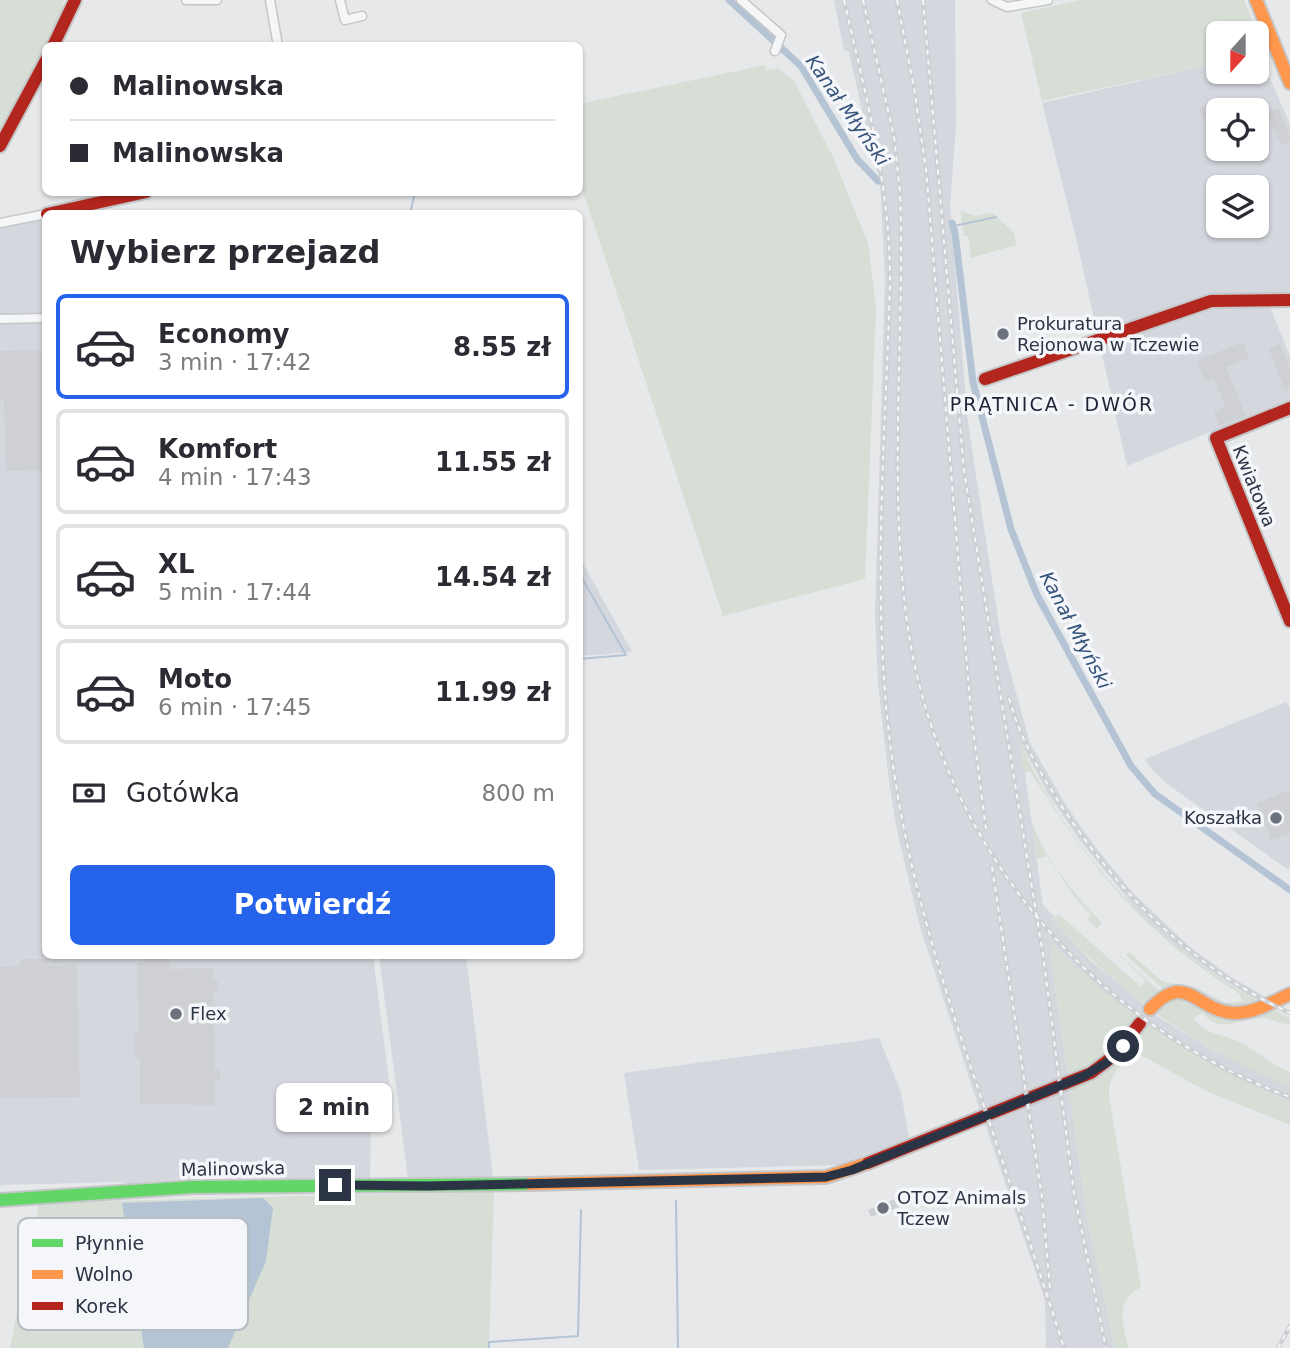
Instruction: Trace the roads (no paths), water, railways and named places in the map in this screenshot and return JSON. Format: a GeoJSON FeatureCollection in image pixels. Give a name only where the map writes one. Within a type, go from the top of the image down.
{"type":"FeatureCollection","features":[{"type":"Feature","properties":{"kind":"street"},"geometry":{"type":"LineString","coordinates":[[55,42],[75,0]]}},
{"type":"Feature","properties":{"kind":"street"},"geometry":{"type":"LineString","coordinates":[[186,0],[217,0]]}},
{"type":"Feature","properties":{"kind":"street"},"geometry":{"type":"LineString","coordinates":[[270,0],[277,42]]}},
{"type":"Feature","properties":{"kind":"street"},"geometry":{"type":"LineString","coordinates":[[340,0],[345,20],[362,16]]}},
{"type":"Feature","properties":{"kind":"street"},"geometry":{"type":"LineString","coordinates":[[741,0],[780,36],[775,51]]}},
{"type":"Feature","properties":{"kind":"street"},"geometry":{"type":"LineString","coordinates":[[992,0],[1000,5],[1013,6],[1048,0]]}},
{"type":"Feature","properties":{"kind":"street"},"geometry":{"type":"LineString","coordinates":[[1256,0],[1290,83]]}},
{"type":"Feature","properties":{"kind":"street"},"geometry":{"type":"LineString","coordinates":[[0,146],[42,67]]}},
{"type":"Feature","properties":{"kind":"street"},"geometry":{"type":"LineString","coordinates":[[64,210],[128,196]]}},
{"type":"Feature","properties":{"kind":"street"},"geometry":{"type":"LineString","coordinates":[[0,223],[42,215]]}},
{"type":"Feature","properties":{"kind":"street"},"geometry":{"type":"LineString","coordinates":[[985,379],[1211,302],[1290,300]]}},
{"type":"Feature","properties":{"kind":"street"},"geometry":{"type":"LineString","coordinates":[[0,319],[42,318]]}},
{"type":"Feature","properties":{"kind":"street","name":"Kwiatowa"},"geometry":{"type":"LineString","coordinates":[[1290,408],[1216,438],[1290,621]]}},
{"type":"Feature","properties":{"kind":"street"},"geometry":{"type":"LineString","coordinates":[[1150,1009],[1163,996],[1177,991],[1192,993],[1217,1009],[1233,1013],[1290,995]]}},
{"type":"Feature","properties":{"kind":"street","name":"Malinowska"},"geometry":{"type":"LineString","coordinates":[[0,1200],[193,1186],[427,1186],[834,1176],[1091,1073],[1115,1055],[1140,1023]]}},
{"type":"Feature","properties":{"kind":"water"},"geometry":{"type":"Polygon","coordinates":[[[263,1198],[273,1208],[266,1261],[248,1302],[248,1218],[124,1218],[122,1203],[263,1198]]]}},
{"type":"Feature","properties":{"kind":"water"},"geometry":{"type":"Polygon","coordinates":[[[141,1330],[236,1330],[228,1348],[144,1348],[141,1330]]]}},
{"type":"Feature","properties":{"kind":"waterway","name":"Kanał Młyński"},"geometry":{"type":"LineString","coordinates":[[729,0],[801,66],[857,159],[878,181]]}},
{"type":"Feature","properties":{"kind":"waterway"},"geometry":{"type":"LineString","coordinates":[[411,210],[414,196]]}},
{"type":"Feature","properties":{"kind":"waterway"},"geometry":{"type":"LineString","coordinates":[[954,226],[996,217]]}},
{"type":"Feature","properties":{"kind":"waterway","name":"Kanał Młyński"},"geometry":{"type":"LineString","coordinates":[[952,223],[973,382],[1011,529],[1037,595],[1131,766],[1155,794],[1290,890]]}},
{"type":"Feature","properties":{"kind":"waterway"},"geometry":{"type":"LineString","coordinates":[[583,580],[626,655],[583,659]]}},
{"type":"Feature","properties":{"kind":"waterway"},"geometry":{"type":"LineString","coordinates":[[676,1201],[678,1348]]}},
{"type":"Feature","properties":{"kind":"waterway"},"geometry":{"type":"LineString","coordinates":[[489,1348],[489,1342],[578,1336],[581,1210]]}},
{"type":"Feature","properties":{"kind":"railway"},"geometry":{"type":"LineString","coordinates":[[844,0],[875,139],[889,244],[881,519],[882,639],[885,699],[899,802],[907,846],[941,975],[1064,1348]]}},
{"type":"Feature","properties":{"kind":"railway"},"geometry":{"type":"LineString","coordinates":[[863,0],[894,137],[900,191],[898,502],[905,606],[920,688],[946,765],[982,838],[1028,906],[1082,966],[1144,1019],[1214,1063],[1290,1097]]}},
{"type":"Feature","properties":{"kind":"railway"},"geometry":{"type":"LineString","coordinates":[[897,0],[926,169],[971,714],[986,829]]}},
{"type":"Feature","properties":{"kind":"railway"},"geometry":{"type":"LineString","coordinates":[[923,0],[964,471],[1043,955],[1074,1193],[1106,1348]]}},
{"type":"Feature","properties":{"kind":"railway"},"geometry":{"type":"LineString","coordinates":[[1009,698],[1026,745],[1042,774],[1069,817],[1114,877],[1139,905],[1194,954],[1256,996],[1290,1013]]}},
{"type":"Feature","properties":{"kind":"railway"},"geometry":{"type":"LineString","coordinates":[[992,867],[1042,1198],[1050,1289]]}},
{"type":"Feature","properties":{"kind":"railway"},"geometry":{"type":"LineString","coordinates":[[1278,1348],[1290,1326]]}},
{"type":"Feature","properties":{"kind":"place","name":"Prokuratura Rejonowa w Tczewie"},"geometry":{"type":"Point","coordinates":[1003,334]}},
{"type":"Feature","properties":{"kind":"place","name":"Koszałka"},"geometry":{"type":"Point","coordinates":[1276,818]}},
{"type":"Feature","properties":{"kind":"place","name":"Flex"},"geometry":{"type":"Point","coordinates":[176,1014]}},
{"type":"Feature","properties":{"kind":"place","name":"OTOZ Animals Tczew"},"geometry":{"type":"Point","coordinates":[883,1208]}},
{"type":"Feature","properties":{"kind":"district","name":"PRĄTNICA - DWÓR"},"geometry":{"type":"Point","coordinates":[1052,404]}}]}
